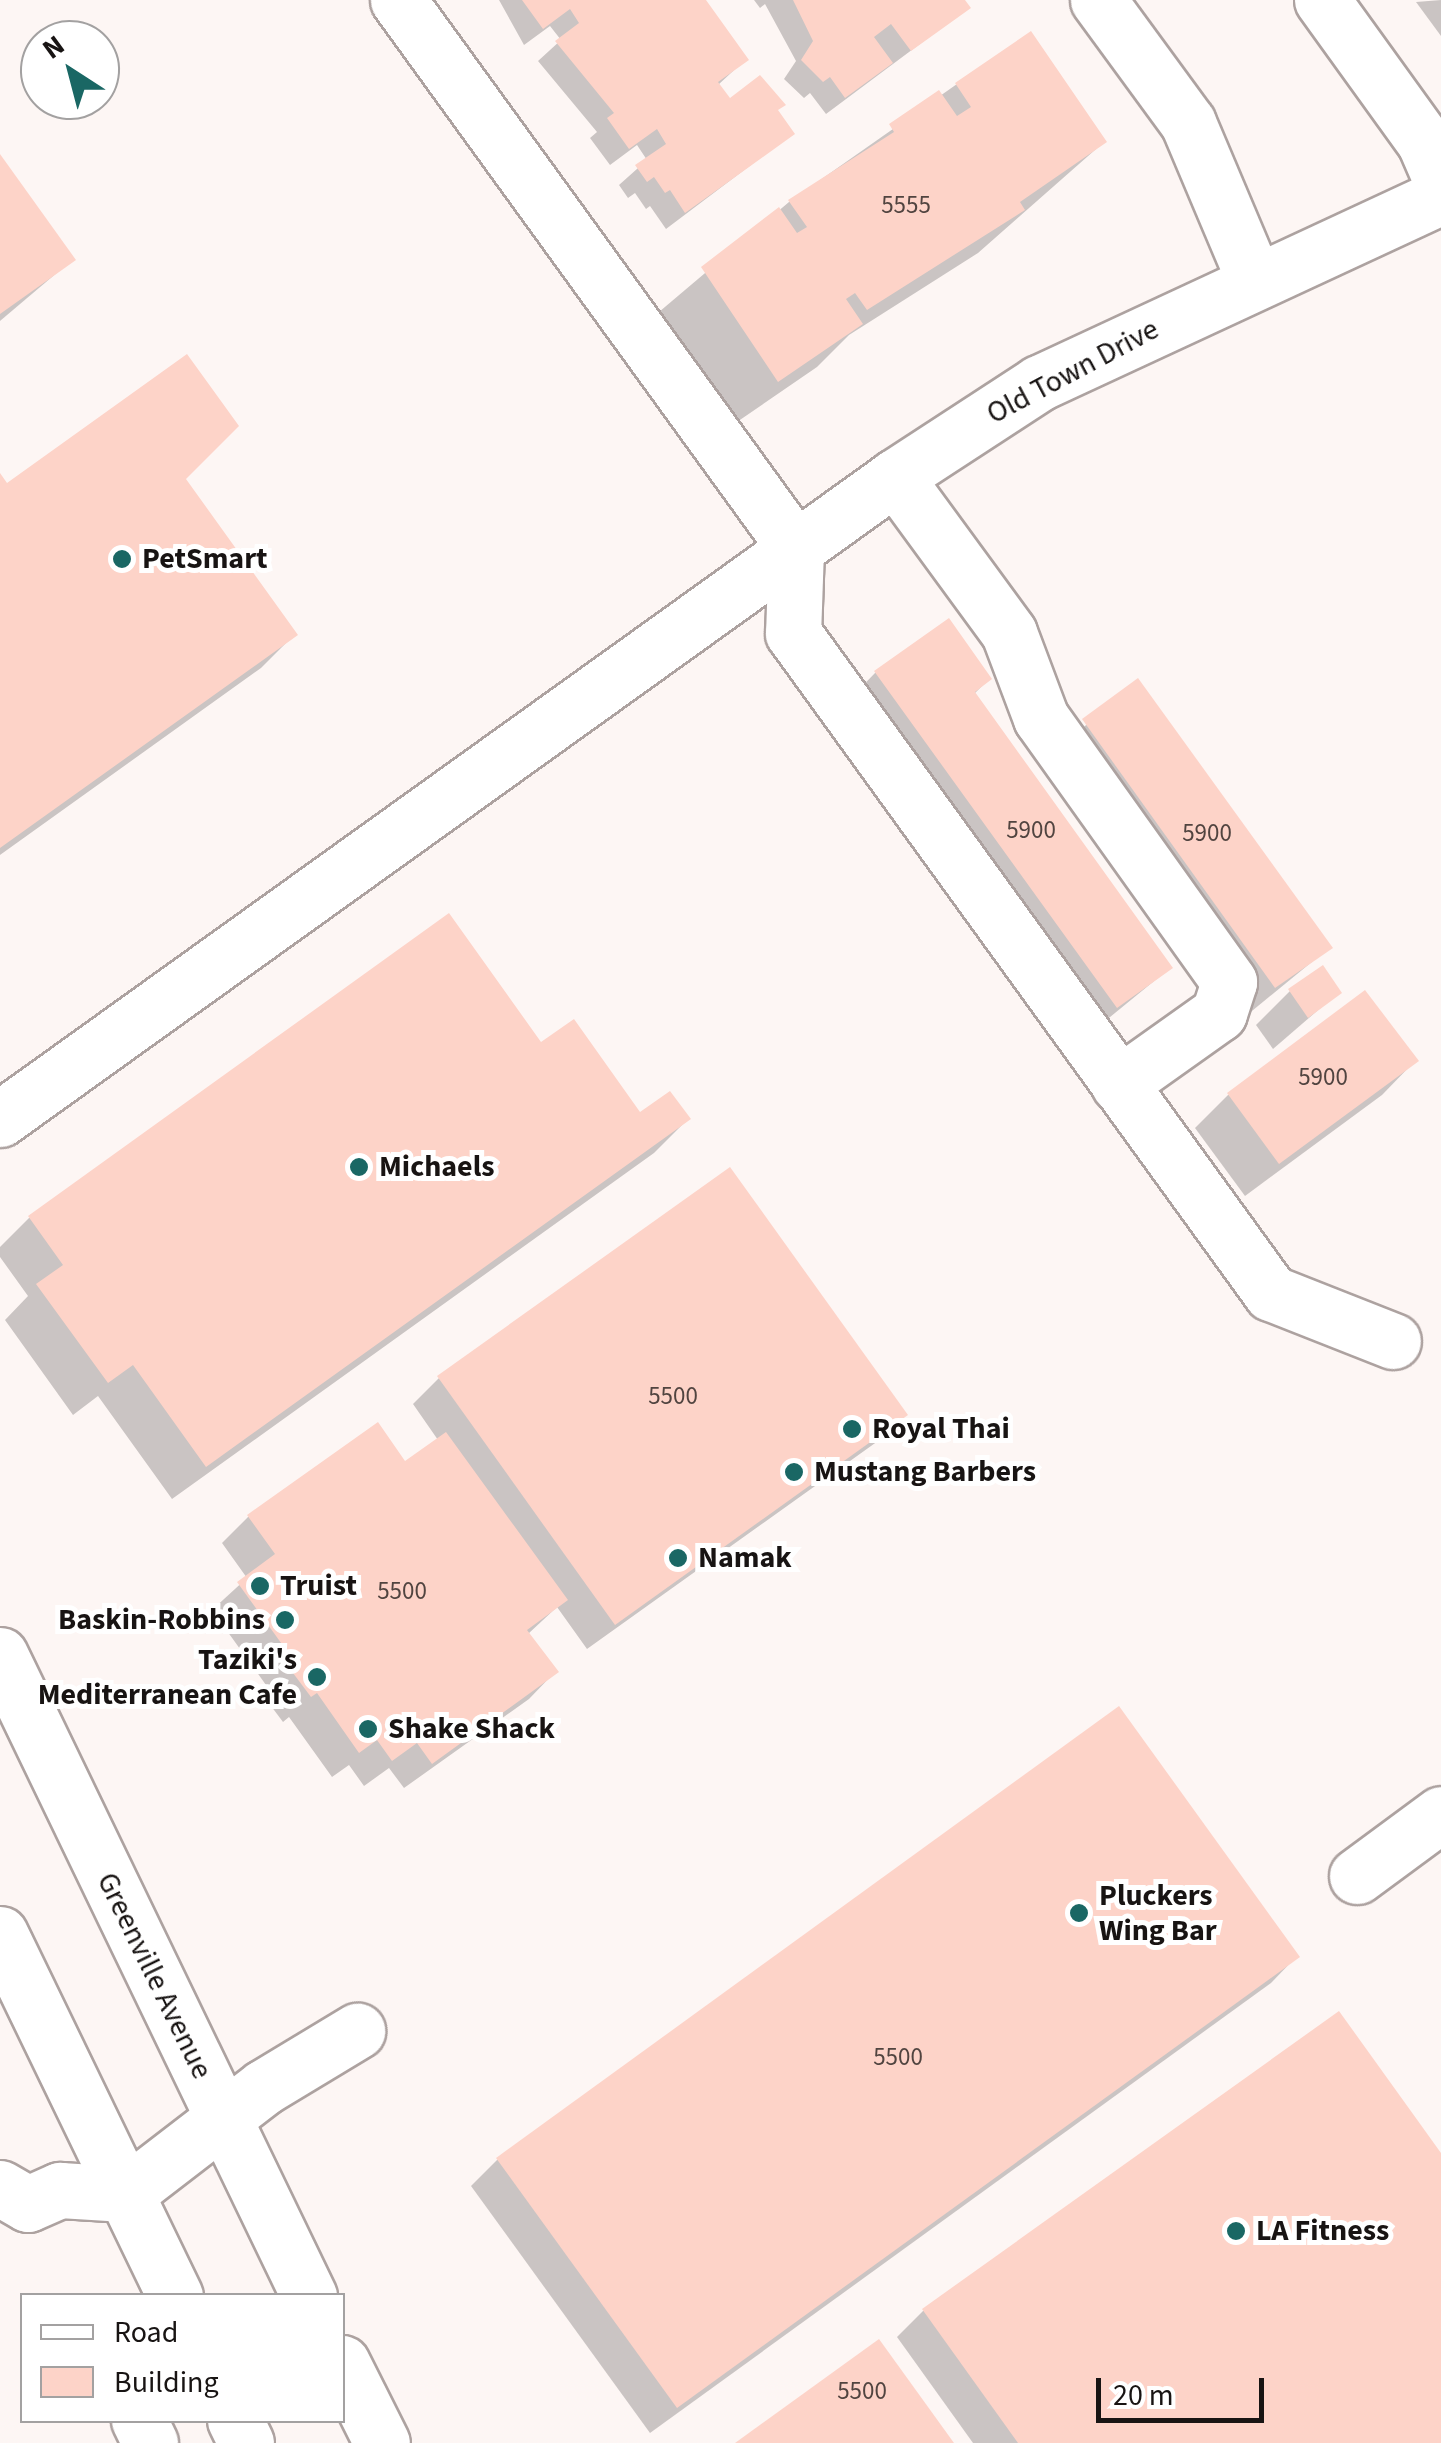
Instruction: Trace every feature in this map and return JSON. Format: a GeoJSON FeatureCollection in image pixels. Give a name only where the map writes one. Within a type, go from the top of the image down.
{"type":"FeatureCollection","features":[{"type":"Feature","properties":{"kind":"main road"},"geometry":{"type":"LineString","coordinates":[[398,0],[796,549],[793,633],[1271,1293],[1394,1341]]}},
{"type":"Feature","properties":{"kind":"main road"},"geometry":{"type":"LineString","coordinates":[[1098,0],[1188,123],[1254,278]]}},
{"type":"Feature","properties":{"kind":"main road"},"geometry":{"type":"LineString","coordinates":[[1322,0],[1425,143],[1441,180]]}},
{"type":"Feature","properties":{"kind":"main road","name":"Old Town Drive"},"geometry":{"type":"LineString","coordinates":[[0,1119],[895,477],[1039,383],[1254,278],[1441,196]]}},
{"type":"Feature","properties":{"kind":"main road"},"geometry":{"type":"LineString","coordinates":[[895,477],[1009,633],[1041,718],[1229,982],[1219,1013],[1119,1084]]}},
{"type":"Feature","properties":{"kind":"main road","name":"Greenville Avenue"},"geometry":{"type":"LineString","coordinates":[[0,1655],[308,2293]]}},
{"type":"Feature","properties":{"kind":"main road"},"geometry":{"type":"LineString","coordinates":[[1357,1876],[1441,1814]]}},
{"type":"Feature","properties":{"kind":"main road"},"geometry":{"type":"LineString","coordinates":[[0,1934],[174,2293]]}},
{"type":"Feature","properties":{"kind":"main road"},"geometry":{"type":"LineString","coordinates":[[0,2188],[28,2204],[60,2190],[125,2194],[222,2119],[357,2030]]}},
{"type":"Feature","properties":{"kind":"main road"},"geometry":{"type":"LineString","coordinates":[[345,2369],[382,2443]]}},
{"type":"Feature","properties":{"kind":"building"},"geometry":{"type":"Polygon","coordinates":[[[522,0],[706,0],[749,60],[718,82],[730,98],[760,75],[786,105],[778,110],[795,134],[685,213],[670,190],[665,193],[654,177],[647,182],[635,165],[666,144],[657,129],[629,149],[607,118],[614,113],[555,41],[579,23],[570,9],[543,29],[522,0]]]}},
{"type":"Feature","properties":{"kind":"building"},"geometry":{"type":"Polygon","coordinates":[[[793,0],[965,0],[971,8],[911,51],[891,24],[874,37],[893,63],[845,98],[830,77],[823,82],[801,60],[813,41],[793,0]]]}},
{"type":"Feature","properties":{"kind":"building"},"geometry":{"type":"Polygon","coordinates":[[[1031,31],[1107,142],[1020,202],[1025,210],[867,310],[855,293],[846,299],[863,324],[778,382],[701,267],[779,207],[797,233],[807,227],[788,200],[894,132],[889,124],[939,90],[957,116],[971,107],[955,83],[1031,31]]]}},
{"type":"Feature","properties":{"kind":"building"},"geometry":{"type":"Polygon","coordinates":[[[0,154],[76,260],[0,314],[0,154]]]}},
{"type":"Feature","properties":{"kind":"building","name":"PetSmart"},"geometry":{"type":"Polygon","coordinates":[[[187,354],[239,426],[186,479],[298,635],[0,848],[0,473],[7,483],[187,354]]]}},
{"type":"Feature","properties":{"kind":"building"},"geometry":{"type":"Polygon","coordinates":[[[949,618],[992,679],[975,692],[1173,968],[1117,1008],[874,671],[949,618]]]}},
{"type":"Feature","properties":{"kind":"building"},"geometry":{"type":"Polygon","coordinates":[[[1138,678],[1333,948],[1275,988],[1082,719],[1138,678]]]}},
{"type":"Feature","properties":{"kind":"building","name":"Michaels"},"geometry":{"type":"Polygon","coordinates":[[[449,913],[541,1042],[574,1019],[640,1112],[670,1091],[691,1119],[206,1467],[133,1365],[108,1383],[36,1284],[63,1265],[28,1216],[449,913]]]}},
{"type":"Feature","properties":{"kind":"building"},"geometry":{"type":"Polygon","coordinates":[[[1323,965],[1342,993],[1308,1018],[1288,989],[1323,965]]]}},
{"type":"Feature","properties":{"kind":"building"},"geometry":{"type":"Polygon","coordinates":[[[1365,990],[1419,1061],[1279,1164],[1227,1093],[1365,990]]]}},
{"type":"Feature","properties":{"kind":"building"},"geometry":{"type":"Polygon","coordinates":[[[730,1167],[908,1415],[615,1625],[437,1376],[730,1167]]]}},
{"type":"Feature","properties":{"kind":"building"},"geometry":{"type":"Polygon","coordinates":[[[378,1422],[405,1461],[446,1432],[568,1600],[527,1630],[559,1672],[432,1764],[417,1743],[392,1761],[377,1740],[359,1753],[317,1693],[311,1697],[290,1669],[297,1665],[237,1582],[275,1554],[247,1515],[378,1422]]]}},
{"type":"Feature","properties":{"kind":"building"},"geometry":{"type":"Polygon","coordinates":[[[1119,1706],[1300,1957],[677,2408],[496,2158],[1119,1706]]]}},
{"type":"Feature","properties":{"kind":"building","name":"LA Fitness"},"geometry":{"type":"Polygon","coordinates":[[[1339,2011],[1441,2153],[1441,2443],[1018,2443],[922,2309],[1339,2011]]]}},
{"type":"Feature","properties":{"kind":"building"},"geometry":{"type":"Polygon","coordinates":[[[879,2339],[954,2443],[735,2443],[879,2339]]]}},
{"type":"Feature","properties":{"kind":"place","name":"PetSmart"},"geometry":{"type":"Point","coordinates":[122,559]}},
{"type":"Feature","properties":{"kind":"place","name":"Michaels"},"geometry":{"type":"Point","coordinates":[359,1167]}},
{"type":"Feature","properties":{"kind":"place","name":"Royal Thai"},"geometry":{"type":"Point","coordinates":[852,1429]}},
{"type":"Feature","properties":{"kind":"place","name":"Mustang Barbers"},"geometry":{"type":"Point","coordinates":[794,1472]}},
{"type":"Feature","properties":{"kind":"place","name":"Namak"},"geometry":{"type":"Point","coordinates":[678,1558]}},
{"type":"Feature","properties":{"kind":"place","name":"Truist"},"geometry":{"type":"Point","coordinates":[260,1586]}},
{"type":"Feature","properties":{"kind":"place","name":"Baskin-Robbins"},"geometry":{"type":"Point","coordinates":[285,1620]}},
{"type":"Feature","properties":{"kind":"place","name":"Taziki's Mediterranean Cafe"},"geometry":{"type":"Point","coordinates":[317,1677]}},
{"type":"Feature","properties":{"kind":"place","name":"Shake Shack"},"geometry":{"type":"Point","coordinates":[368,1729]}},
{"type":"Feature","properties":{"kind":"place","name":"Pluckers Wing Bar"},"geometry":{"type":"Point","coordinates":[1079,1913]}},
{"type":"Feature","properties":{"kind":"place","name":"LA Fitness"},"geometry":{"type":"Point","coordinates":[1236,2231]}}]}
